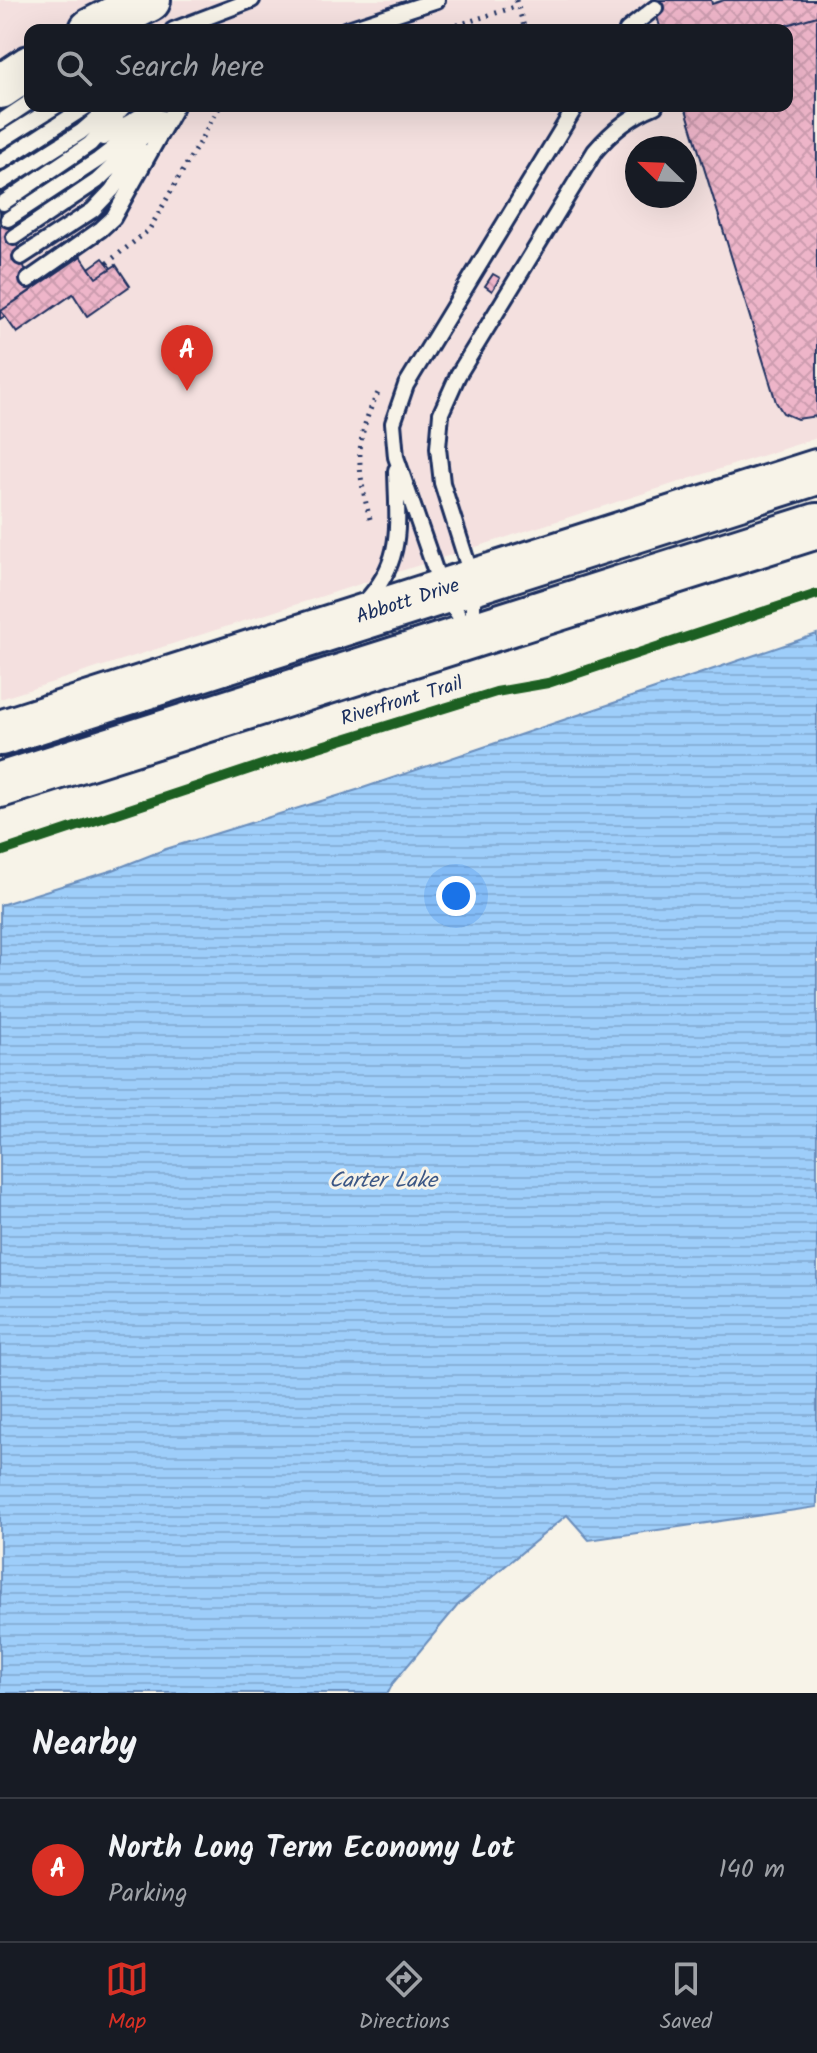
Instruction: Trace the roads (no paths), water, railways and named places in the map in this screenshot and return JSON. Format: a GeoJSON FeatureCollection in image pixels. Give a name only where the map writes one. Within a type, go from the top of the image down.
{"type":"FeatureCollection","features":[{"type":"Feature","properties":{"kind":"highway","name":"Abbott Drive"},"geometry":{"type":"LineString","coordinates":[[0,733],[817,472]]}},
{"type":"Feature","properties":{"kind":"highway"},"geometry":{"type":"LineString","coordinates":[[0,785],[817,526]]}},
{"type":"Feature","properties":{"kind":"main road"},"geometry":{"type":"LineString","coordinates":[[103,24],[149,0]]}},
{"type":"Feature","properties":{"kind":"main road"},"geometry":{"type":"LineString","coordinates":[[0,87],[24,71]]}},
{"type":"Feature","properties":{"kind":"lane"},"geometry":{"type":"LineString","coordinates":[[197,24],[252,0]]}},
{"type":"Feature","properties":{"kind":"lane"},"geometry":{"type":"LineString","coordinates":[[363,24],[437,0]]}},
{"type":"Feature","properties":{"kind":"lane"},"geometry":{"type":"LineString","coordinates":[[635,24],[655,8]]}},
{"type":"Feature","properties":{"kind":"lane"},"geometry":{"type":"LineString","coordinates":[[0,122],[24,106]]}},
{"type":"Feature","properties":{"kind":"lane"},"geometry":{"type":"LineString","coordinates":[[0,141],[46,112]]}},
{"type":"Feature","properties":{"kind":"lane"},"geometry":{"type":"LineString","coordinates":[[0,162],[78,112]]}},
{"type":"Feature","properties":{"kind":"lane"},"geometry":{"type":"LineString","coordinates":[[0,183],[81,132],[104,112]]}},
{"type":"Feature","properties":{"kind":"lane"},"geometry":{"type":"LineString","coordinates":[[80,151],[99,136],[119,112]]}},
{"type":"Feature","properties":{"kind":"lane"},"geometry":{"type":"LineString","coordinates":[[3,203],[80,151],[147,112]]}},
{"type":"Feature","properties":{"kind":"lane"},"geometry":{"type":"LineString","coordinates":[[8,219],[165,112]]}},
{"type":"Feature","properties":{"kind":"lane"},"geometry":{"type":"LineString","coordinates":[[21,257],[100,204],[168,112]]}},
{"type":"Feature","properties":{"kind":"lane"},"geometry":{"type":"LineString","coordinates":[[28,280],[113,218],[170,112]]}},
{"type":"Feature","properties":{"kind":"lane"},"geometry":{"type":"LineString","coordinates":[[327,629],[360,607],[389,571],[395,551],[396,457],[393,423],[406,385],[572,112]]}},
{"type":"Feature","properties":{"kind":"lane"},"geometry":{"type":"LineString","coordinates":[[473,636],[457,585],[439,468],[438,431],[445,404],[458,375],[595,151],[615,128],[642,112]]}},
{"type":"Feature","properties":{"kind":"lane"},"geometry":{"type":"LineString","coordinates":[[14,237],[97,181],[156,126]]}},
{"type":"Feature","properties":{"kind":"lane"},"geometry":{"type":"LineString","coordinates":[[396,457],[457,585],[473,636]]}},
{"type":"Feature","properties":{"kind":"water","name":"Carter Lake"},"geometry":{"type":"Polygon","coordinates":[[[817,634],[817,1507],[589,1540],[567,1515],[458,1605],[388,1693],[0,1693],[0,905],[360,789],[817,634]]]}},
{"type":"Feature","properties":{"kind":"place","name":"North Long Term Economy Lot"},"geometry":{"type":"Point","coordinates":[187,391]}}]}
